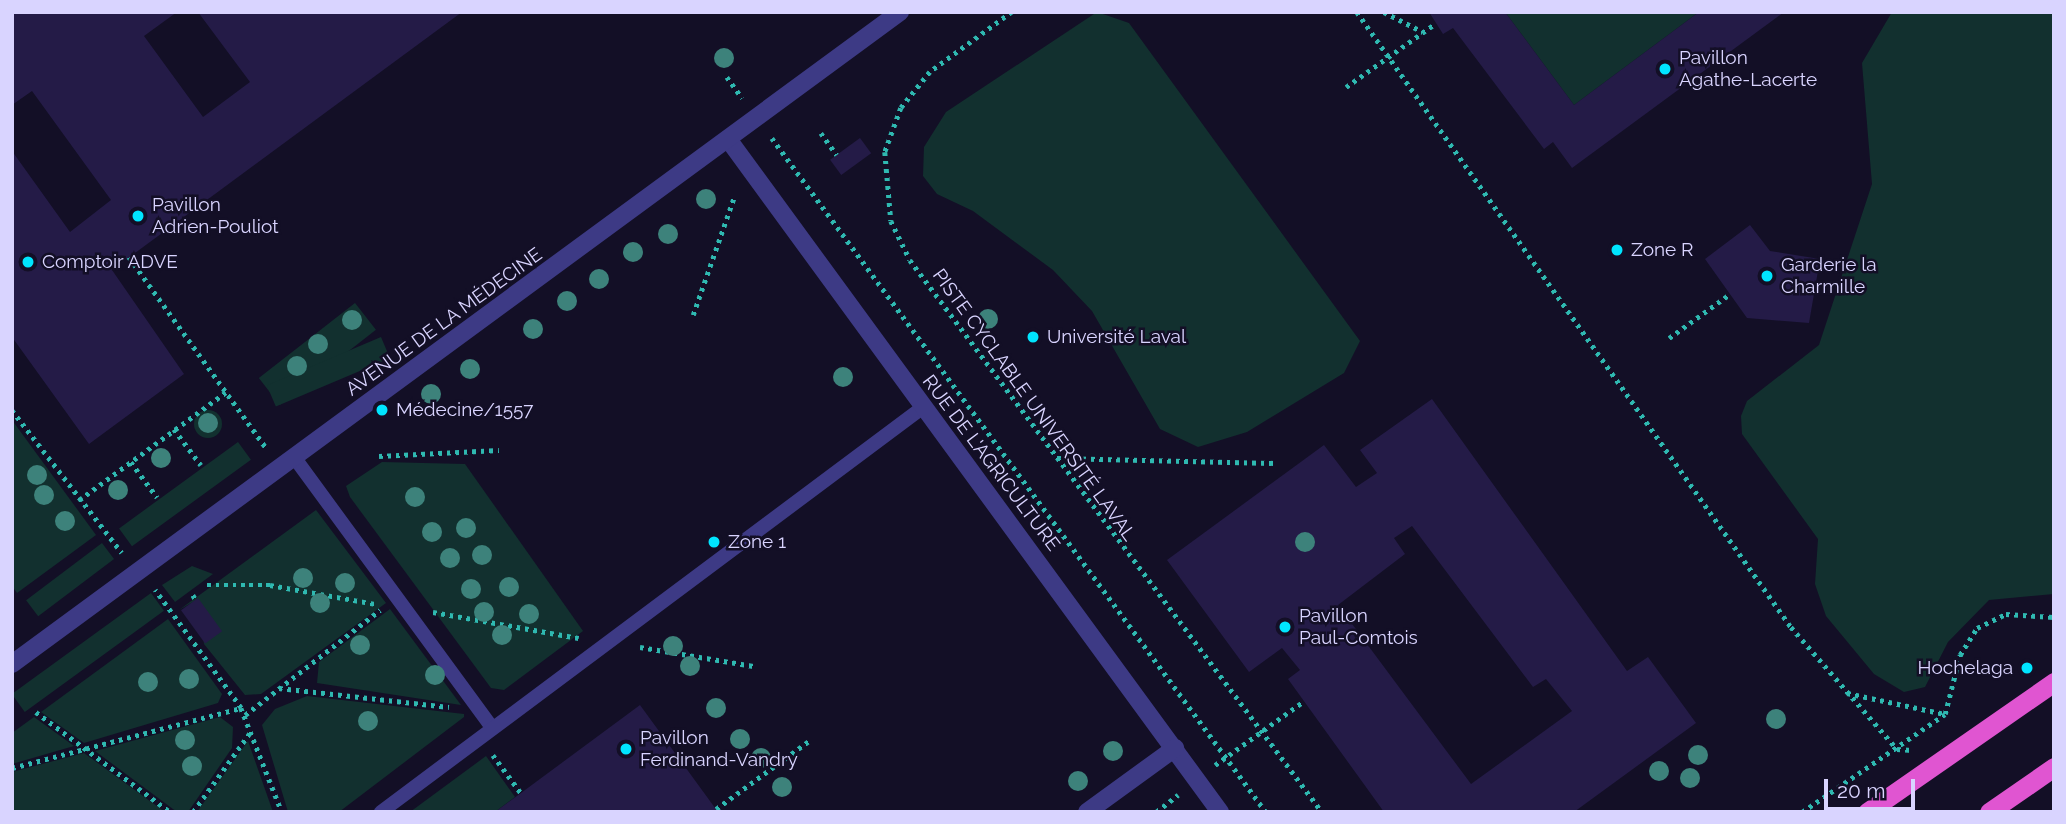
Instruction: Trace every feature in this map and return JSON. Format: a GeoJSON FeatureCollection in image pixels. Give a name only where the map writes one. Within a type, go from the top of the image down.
{"type":"FeatureCollection","features":[{"type":"Feature","properties":{"kind":"highway"},"geometry":{"type":"LineString","coordinates":[[1867,812],[2054,682]]}},
{"type":"Feature","properties":{"kind":"highway"},"geometry":{"type":"LineString","coordinates":[[1989,812],[2054,767]]}},
{"type":"Feature","properties":{"kind":"street","name":"AVENUE DE LA MÉDECINE"},"geometry":{"type":"LineString","coordinates":[[12,664],[900,12]]}},
{"type":"Feature","properties":{"kind":"street","name":"RUE DE L'AGRICULTURE"},"geometry":{"type":"LineString","coordinates":[[728,139],[922,408],[1220,812]]}},
{"type":"Feature","properties":{"kind":"street"},"geometry":{"type":"LineString","coordinates":[[1087,812],[1175,748]]}},
{"type":"Feature","properties":{"kind":"lane"},"geometry":{"type":"LineString","coordinates":[[381,812],[490,725],[922,408]]}},
{"type":"Feature","properties":{"kind":"lane"},"geometry":{"type":"LineString","coordinates":[[294,457],[490,725]]}},
{"type":"Feature","properties":{"kind":"path","name":"PISTE CYCLABLE UNIVERSITÉ LAVAL"},"geometry":{"type":"LineString","coordinates":[[1012,12],[913,89],[888,140],[885,196],[905,252],[1260,733],[1322,812]]}},
{"type":"Feature","properties":{"kind":"path"},"geometry":{"type":"LineString","coordinates":[[1357,12],[1791,627],[1897,749]]}},
{"type":"Feature","properties":{"kind":"path"},"geometry":{"type":"LineString","coordinates":[[1384,12],[1423,32]]}},
{"type":"Feature","properties":{"kind":"path"},"geometry":{"type":"LineString","coordinates":[[1346,87],[1436,23]]}},
{"type":"Feature","properties":{"kind":"path"},"geometry":{"type":"LineString","coordinates":[[727,77],[741,98]]}},
{"type":"Feature","properties":{"kind":"path"},"geometry":{"type":"LineString","coordinates":[[821,133],[837,155]]}},
{"type":"Feature","properties":{"kind":"path"},"geometry":{"type":"LineString","coordinates":[[772,138],[1266,812]]}},
{"type":"Feature","properties":{"kind":"path"},"geometry":{"type":"LineString","coordinates":[[693,315],[734,197]]}},
{"type":"Feature","properties":{"kind":"path"},"geometry":{"type":"LineString","coordinates":[[129,257],[251,427]]}},
{"type":"Feature","properties":{"kind":"path"},"geometry":{"type":"LineString","coordinates":[[1669,338],[1730,294]]}},
{"type":"Feature","properties":{"kind":"path"},"geometry":{"type":"LineString","coordinates":[[79,500],[226,392]]}},
{"type":"Feature","properties":{"kind":"path"},"geometry":{"type":"LineString","coordinates":[[12,410],[122,553]]}},
{"type":"Feature","properties":{"kind":"path"},"geometry":{"type":"LineString","coordinates":[[174,429],[201,465]]}},
{"type":"Feature","properties":{"kind":"path"},"geometry":{"type":"LineString","coordinates":[[379,456],[499,450]]}},
{"type":"Feature","properties":{"kind":"path"},"geometry":{"type":"LineString","coordinates":[[1056,458],[1274,463]]}},
{"type":"Feature","properties":{"kind":"path"},"geometry":{"type":"LineString","coordinates":[[131,462],[157,497]]}},
{"type":"Feature","properties":{"kind":"path"},"geometry":{"type":"LineString","coordinates":[[207,584],[270,585],[386,606],[245,715]]}},
{"type":"Feature","properties":{"kind":"path"},"geometry":{"type":"LineString","coordinates":[[155,590],[241,708],[253,730],[282,812]]}},
{"type":"Feature","properties":{"kind":"path"},"geometry":{"type":"LineString","coordinates":[[405,608],[753,666]]}},
{"type":"Feature","properties":{"kind":"path"},"geometry":{"type":"LineString","coordinates":[[1801,812],[1945,714],[1961,655],[1977,628],[2006,614],[2054,617]]}},
{"type":"Feature","properties":{"kind":"path"},"geometry":{"type":"LineString","coordinates":[[279,688],[479,710]]}},
{"type":"Feature","properties":{"kind":"path"},"geometry":{"type":"LineString","coordinates":[[1846,693],[1945,714]]}},
{"type":"Feature","properties":{"kind":"path"},"geometry":{"type":"LineString","coordinates":[[1214,766],[1304,701]]}},
{"type":"Feature","properties":{"kind":"path"},"geometry":{"type":"LineString","coordinates":[[12,768],[241,708]]}},
{"type":"Feature","properties":{"kind":"path"},"geometry":{"type":"LineString","coordinates":[[36,712],[170,812]]}},
{"type":"Feature","properties":{"kind":"path"},"geometry":{"type":"LineString","coordinates":[[193,812],[253,730]]}},
{"type":"Feature","properties":{"kind":"path"},"geometry":{"type":"LineString","coordinates":[[478,735],[521,793]]}},
{"type":"Feature","properties":{"kind":"path"},"geometry":{"type":"LineString","coordinates":[[716,809],[809,741]]}},
{"type":"Feature","properties":{"kind":"path"},"geometry":{"type":"LineString","coordinates":[[1156,812],[1178,795]]}},
{"type":"Feature","properties":{"kind":"green space"},"geometry":{"type":"Polygon","coordinates":[[[1097,12],[1129,23],[1360,341],[1344,373],[1247,432],[1198,447],[1160,429],[1092,311],[1053,270],[973,211],[937,194],[923,176],[924,147],[946,112],[1097,12]]]}},
{"type":"Feature","properties":{"kind":"green space"},"geometry":{"type":"Polygon","coordinates":[[[1505,12],[1699,12],[1574,105],[1505,12]]]}},
{"type":"Feature","properties":{"kind":"green space"},"geometry":{"type":"Polygon","coordinates":[[[1892,12],[2054,12],[2054,594],[1989,600],[1948,642],[1925,687],[1904,692],[1874,674],[1826,616],[1815,584],[1818,539],[1742,434],[1741,416],[1747,401],[1819,345],[1872,184],[1862,63],[1892,12]]]}},
{"type":"Feature","properties":{"kind":"green space"},"geometry":{"type":"Polygon","coordinates":[[[355,303],[376,330],[280,405],[259,378],[355,303]]]}},
{"type":"Feature","properties":{"kind":"green space"},"geometry":{"type":"Polygon","coordinates":[[[381,337],[390,358],[276,407],[267,385],[381,337]]]}},
{"type":"Feature","properties":{"kind":"green space"},"geometry":{"type":"Polygon","coordinates":[[[208,410],[218,414],[222,424],[218,434],[208,438],[198,434],[194,424],[198,414],[208,410]]]}},
{"type":"Feature","properties":{"kind":"green space"},"geometry":{"type":"Polygon","coordinates":[[[12,420],[96,535],[17,593],[12,586],[12,420]]]}},
{"type":"Feature","properties":{"kind":"green space"},"geometry":{"type":"Polygon","coordinates":[[[238,442],[251,460],[132,546],[119,528],[238,442]]]}},
{"type":"Feature","properties":{"kind":"green space"},"geometry":{"type":"Polygon","coordinates":[[[382,462],[465,464],[583,631],[504,690],[491,688],[350,497],[346,486],[382,462]]]}},
{"type":"Feature","properties":{"kind":"green space"},"geometry":{"type":"Polygon","coordinates":[[[316,510],[386,603],[261,694],[245,695],[204,644],[198,599],[179,610],[316,510]]]}},
{"type":"Feature","properties":{"kind":"green space"},"geometry":{"type":"Polygon","coordinates":[[[102,543],[114,559],[38,616],[26,600],[102,543]]]}},
{"type":"Feature","properties":{"kind":"green space"},"geometry":{"type":"Polygon","coordinates":[[[192,566],[213,574],[175,602],[162,585],[192,566]]]}},
{"type":"Feature","properties":{"kind":"green space"},"geometry":{"type":"Polygon","coordinates":[[[151,593],[164,611],[25,712],[12,694],[151,593]]]}},
{"type":"Feature","properties":{"kind":"green space"},"geometry":{"type":"Polygon","coordinates":[[[390,609],[461,705],[317,683],[319,662],[390,609]]]}},
{"type":"Feature","properties":{"kind":"green space"},"geometry":{"type":"Polygon","coordinates":[[[168,619],[222,694],[218,703],[84,743],[41,712],[168,619]]]}},
{"type":"Feature","properties":{"kind":"green space"},"geometry":{"type":"Polygon","coordinates":[[[307,696],[464,714],[464,717],[339,812],[288,812],[262,725],[275,709],[307,696]]]}},
{"type":"Feature","properties":{"kind":"green space"},"geometry":{"type":"Polygon","coordinates":[[[34,717],[74,746],[12,764],[12,733],[34,717]]]}},
{"type":"Feature","properties":{"kind":"green space"},"geometry":{"type":"Polygon","coordinates":[[[220,717],[233,727],[232,748],[188,812],[177,812],[95,751],[220,717]]]}},
{"type":"Feature","properties":{"kind":"green space"},"geometry":{"type":"Polygon","coordinates":[[[248,741],[273,812],[197,812],[248,741]]]}},
{"type":"Feature","properties":{"kind":"green space"},"geometry":{"type":"Polygon","coordinates":[[[84,753],[165,812],[12,812],[12,772],[84,753]]]}},
{"type":"Feature","properties":{"kind":"green space"},"geometry":{"type":"Polygon","coordinates":[[[486,756],[515,797],[495,812],[410,812],[486,756]]]}},
{"type":"Feature","properties":{"kind":"building","name":"Pavillon Adrien-Pouliot"},"geometry":{"type":"Polygon","coordinates":[[[12,12],[177,12],[144,36],[203,117],[250,82],[198,12],[462,12],[112,270],[184,374],[89,444],[12,337],[12,151],[70,232],[111,200],[32,91],[12,105],[12,12]]]}},
{"type":"Feature","properties":{"kind":"building","name":"Pavillon Agathe-Lacerte"},"geometry":{"type":"Polygon","coordinates":[[[1429,12],[1505,12],[1574,105],[1699,12],[1784,12],[1572,168],[1553,142],[1544,149],[1453,28],[1443,34],[1429,12]]]}},
{"type":"Feature","properties":{"kind":"building"},"geometry":{"type":"Polygon","coordinates":[[[860,138],[871,153],[841,175],[830,160],[860,138]]]}},
{"type":"Feature","properties":{"kind":"building","name":"Garderie la Charmille"},"geometry":{"type":"Polygon","coordinates":[[[1750,225],[1770,251],[1820,259],[1809,323],[1747,318],[1705,259],[1750,225]]]}},
{"type":"Feature","properties":{"kind":"building","name":"Pavillon Paul-Comtois"},"geometry":{"type":"Polygon","coordinates":[[[1432,399],[1627,671],[1648,657],[1696,723],[1574,812],[1384,812],[1288,679],[1300,670],[1282,648],[1249,672],[1167,560],[1324,445],[1356,487],[1377,473],[1360,450],[1432,399]],[[1412,526],[1394,538],[1405,554],[1338,605],[1471,784],[1572,711],[1546,679],[1533,687],[1412,526]]]}},
{"type":"Feature","properties":{"kind":"building"},"geometry":{"type":"Polygon","coordinates":[[[198,598],[222,631],[205,644],[181,610],[198,598]]]}},
{"type":"Feature","properties":{"kind":"building","name":"Pavillon Ferdinand-Vandry"},"geometry":{"type":"Polygon","coordinates":[[[640,705],[718,812],[495,812],[521,793],[640,705]]]}},
{"type":"Feature","properties":{"kind":"place","name":"Pavillon Agathe-Lacerte"},"geometry":{"type":"Point","coordinates":[1665,69]}},
{"type":"Feature","properties":{"kind":"place","name":"Pavillon Adrien-Pouliot"},"geometry":{"type":"Point","coordinates":[138,216]}},
{"type":"Feature","properties":{"kind":"place","name":"Zone R"},"geometry":{"type":"Point","coordinates":[1617,250]}},
{"type":"Feature","properties":{"kind":"place","name":"Comptoir ADVE"},"geometry":{"type":"Point","coordinates":[28,262]}},
{"type":"Feature","properties":{"kind":"place","name":"Garderie la Charmille"},"geometry":{"type":"Point","coordinates":[1767,276]}},
{"type":"Feature","properties":{"kind":"place","name":"Université Laval"},"geometry":{"type":"Point","coordinates":[1033,337]}},
{"type":"Feature","properties":{"kind":"place","name":"Médecine/1557"},"geometry":{"type":"Point","coordinates":[382,410]}},
{"type":"Feature","properties":{"kind":"place","name":"Zone 1"},"geometry":{"type":"Point","coordinates":[714,542]}},
{"type":"Feature","properties":{"kind":"place","name":"Pavillon Paul-Comtois"},"geometry":{"type":"Point","coordinates":[1285,627]}},
{"type":"Feature","properties":{"kind":"place","name":"Hochelaga"},"geometry":{"type":"Point","coordinates":[2027,668]}},
{"type":"Feature","properties":{"kind":"place","name":"Pavillon Ferdinand-Vandry"},"geometry":{"type":"Point","coordinates":[626,749]}}]}
